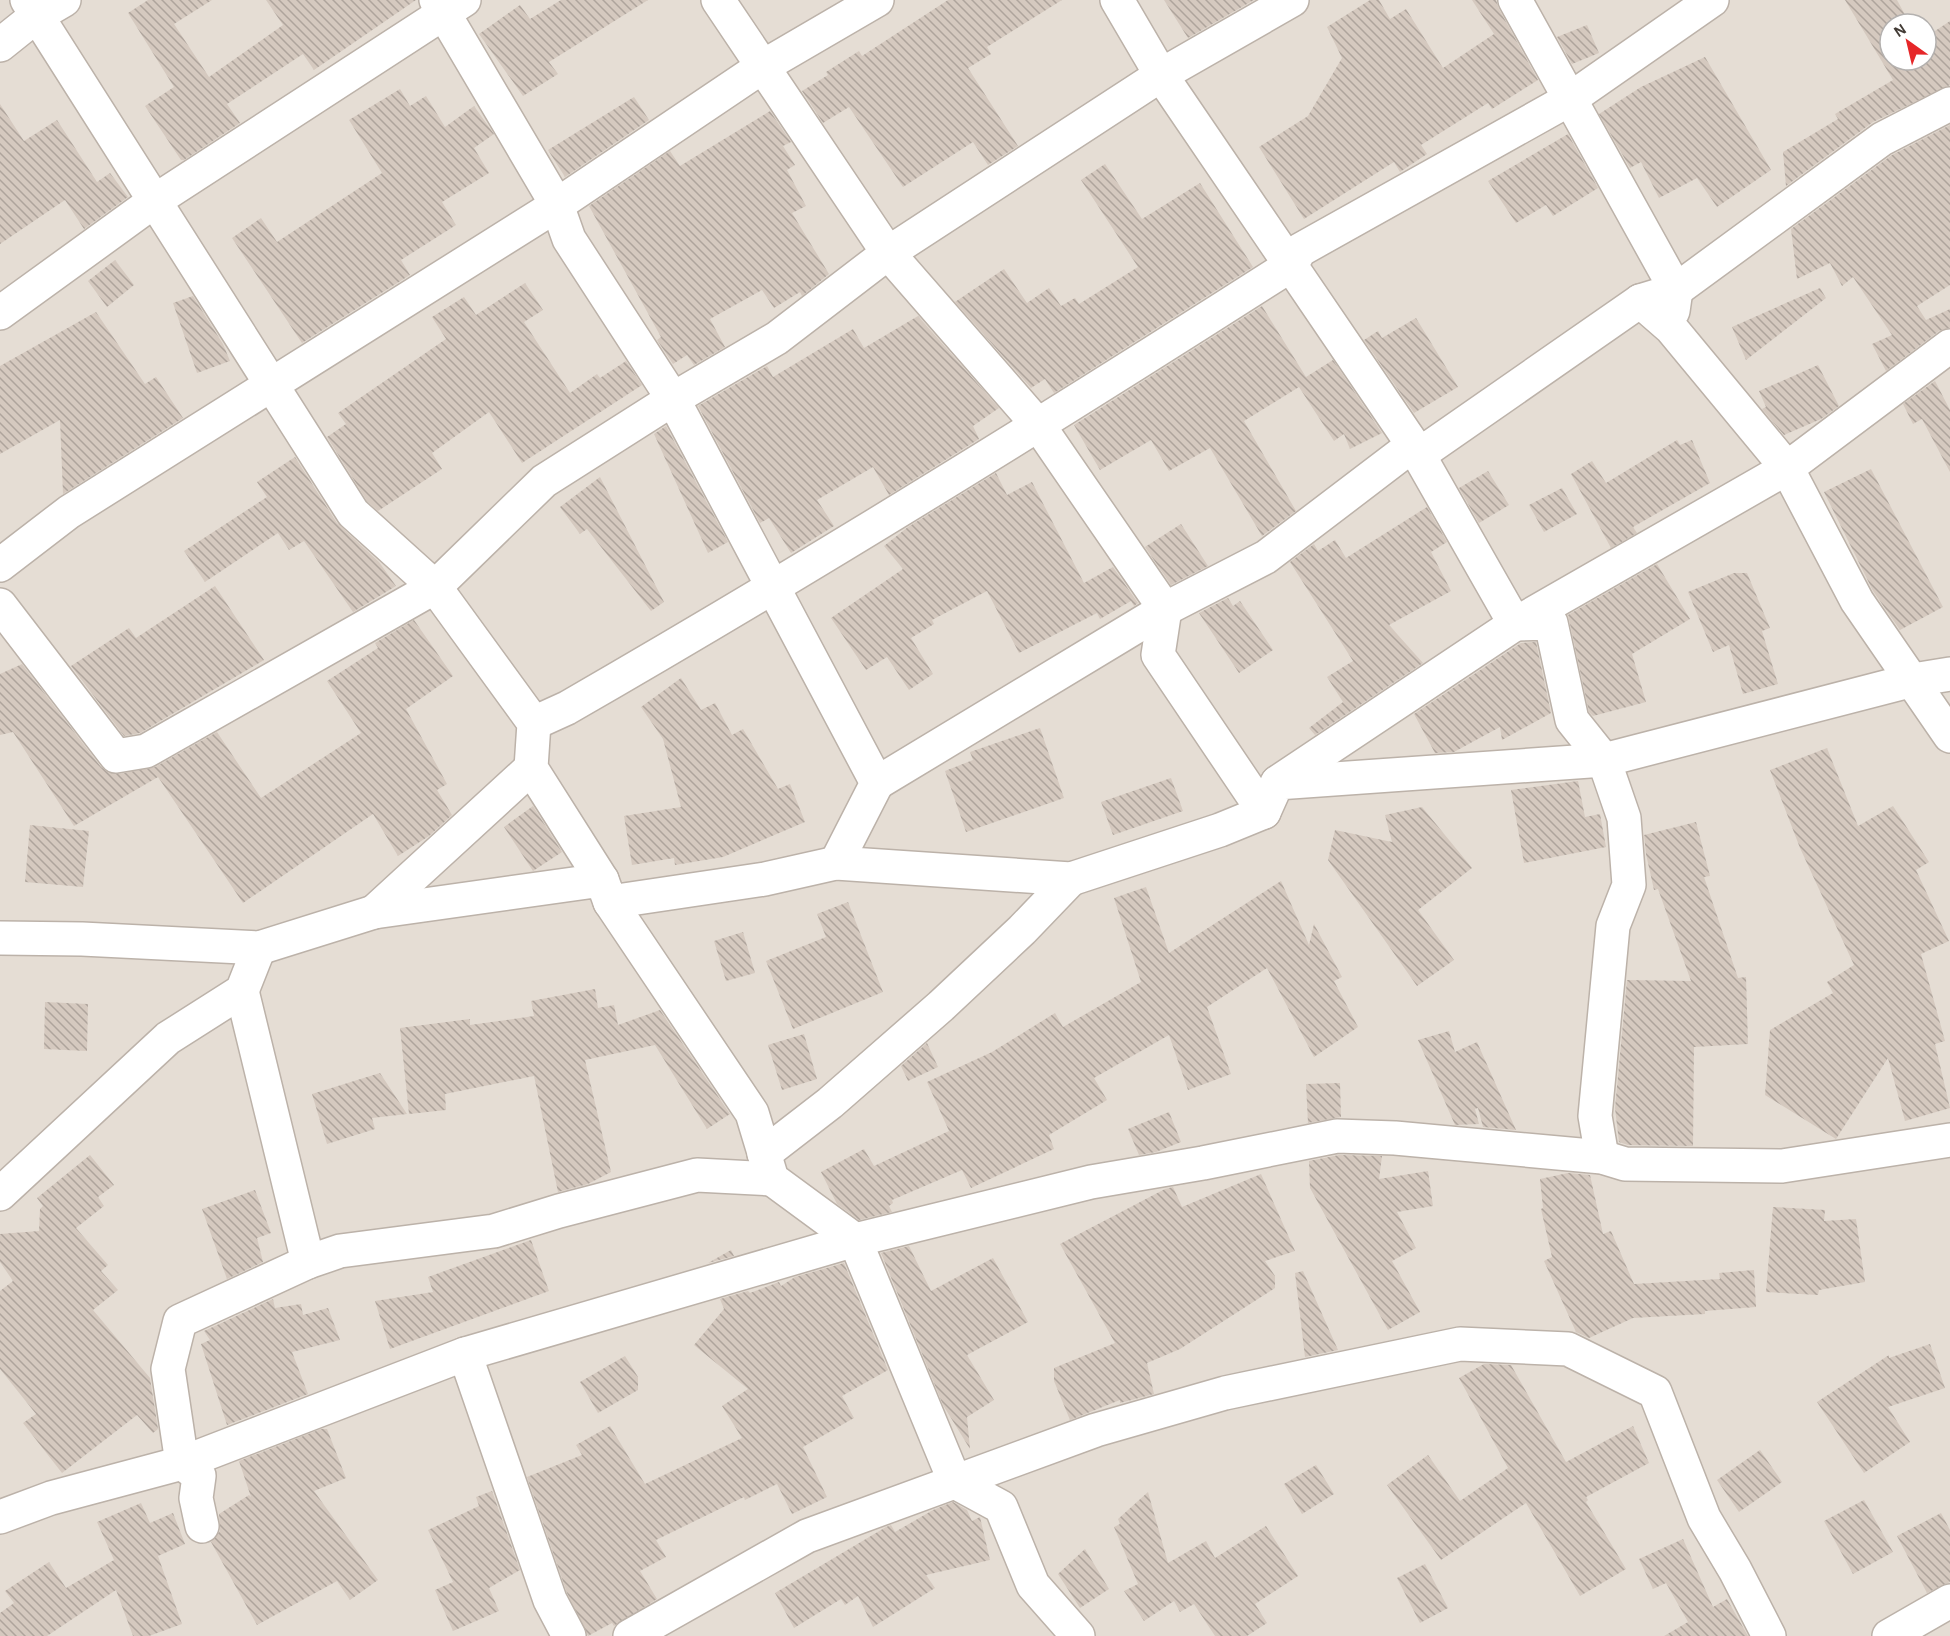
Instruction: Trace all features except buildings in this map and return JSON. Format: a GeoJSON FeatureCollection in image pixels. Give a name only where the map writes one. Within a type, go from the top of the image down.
{"type":"FeatureCollection","features":[{"type":"Feature","properties":{"kind":"street"},"geometry":{"type":"LineString","coordinates":[[0,45],[31,9],[64,0]]}},
{"type":"Feature","properties":{"kind":"street"},"geometry":{"type":"LineString","coordinates":[[717,0],[888,253],[1039,426],[1165,609],[1158,655],[1270,797]]}},
{"type":"Feature","properties":{"kind":"street"},"geometry":{"type":"LineString","coordinates":[[0,565],[69,512],[557,205],[762,67],[878,0]]}},
{"type":"Feature","properties":{"kind":"street"},"geometry":{"type":"LineString","coordinates":[[1117,0],[1161,75],[1413,446],[1515,624]]}},
{"type":"Feature","properties":{"kind":"street"},"geometry":{"type":"LineString","coordinates":[[0,605],[116,756],[146,751],[435,587],[544,481],[674,399],[777,338],[888,253],[1161,75],[1292,0]]}},
{"type":"Feature","properties":{"kind":"street"},"geometry":{"type":"LineString","coordinates":[[1515,0],[1676,290],[1671,328]]}},
{"type":"Feature","properties":{"kind":"street"},"geometry":{"type":"LineString","coordinates":[[534,723],[567,708],[775,588],[1039,426],[1291,264],[1300,250],[1570,99],[1712,0]]}},
{"type":"Feature","properties":{"kind":"street"},"geometry":{"type":"LineString","coordinates":[[0,313],[153,202],[448,5],[557,205],[569,238],[674,399],[877,783]]}},
{"type":"Feature","properties":{"kind":"street"},"geometry":{"type":"LineString","coordinates":[[31,9],[353,513],[435,587],[534,723],[531,768],[606,891],[752,1113],[768,1166],[855,1240],[955,1482],[1001,1507],[1033,1585],[1078,1636]]}},
{"type":"Feature","properties":{"kind":"street"},"geometry":{"type":"LineString","coordinates":[[1413,446],[1423,452],[1640,301],[1676,290],[1882,139],[1950,105]]}},
{"type":"Feature","properties":{"kind":"street"},"geometry":{"type":"LineString","coordinates":[[1640,301],[1671,328],[1786,468],[1857,601],[1950,736]]}},
{"type":"Feature","properties":{"kind":"street"},"geometry":{"type":"LineString","coordinates":[[0,938],[82,939],[259,948],[374,912],[765,879],[836,863],[1071,879],[1220,830],[1515,624],[1786,468],[1950,346]]}},
{"type":"Feature","properties":{"kind":"street"},"geometry":{"type":"LineString","coordinates":[[836,863],[877,783],[1165,609],[1266,557],[1413,446]]}},
{"type":"Feature","properties":{"kind":"street"},"geometry":{"type":"LineString","coordinates":[[1515,624],[1551,623],[1572,720],[1604,760],[1624,818],[1629,885],[1613,926],[1595,1116],[1602,1157]]}},
{"type":"Feature","properties":{"kind":"street"},"geometry":{"type":"LineString","coordinates":[[1270,797],[1604,760],[1913,680],[1950,674]]}},
{"type":"Feature","properties":{"kind":"street"},"geometry":{"type":"LineString","coordinates":[[374,912],[531,768]]}},
{"type":"Feature","properties":{"kind":"street"},"geometry":{"type":"LineString","coordinates":[[202,1526],[196,1498],[200,1476],[182,1463],[168,1369],[180,1321],[308,1262],[340,1251],[494,1231],[559,1211],[697,1175],[768,1166],[830,1103],[941,1006],[1022,930],[1071,879]]}},
{"type":"Feature","properties":{"kind":"street"},"geometry":{"type":"LineString","coordinates":[[259,948],[242,991],[308,1262]]}},
{"type":"Feature","properties":{"kind":"street"},"geometry":{"type":"LineString","coordinates":[[0,1194],[168,1038],[242,991]]}},
{"type":"Feature","properties":{"kind":"street"},"geometry":{"type":"LineString","coordinates":[[0,1517],[51,1498],[182,1463],[465,1354],[855,1240],[1091,1182],[1203,1163],[1337,1136],[1395,1138],[1602,1157],[1625,1164],[1782,1166],[1950,1140]]}},
{"type":"Feature","properties":{"kind":"street"},"geometry":{"type":"LineString","coordinates":[[630,1636],[807,1536],[1096,1430],[1225,1393],[1460,1344],[1568,1349],[1655,1392],[1704,1518],[1735,1570],[1769,1636]]}},
{"type":"Feature","properties":{"kind":"street"},"geometry":{"type":"LineString","coordinates":[[465,1354],[550,1600],[569,1636]]}},
{"type":"Feature","properties":{"kind":"street"},"geometry":{"type":"LineString","coordinates":[[1888,1636],[1950,1601]]}},
{"type":"Feature","properties":{"kind":"shaded area"},"geometry":{"type":"Polygon","coordinates":[[[0,0],[1950,0],[1950,1636],[0,1636],[0,0]]]}}]}
